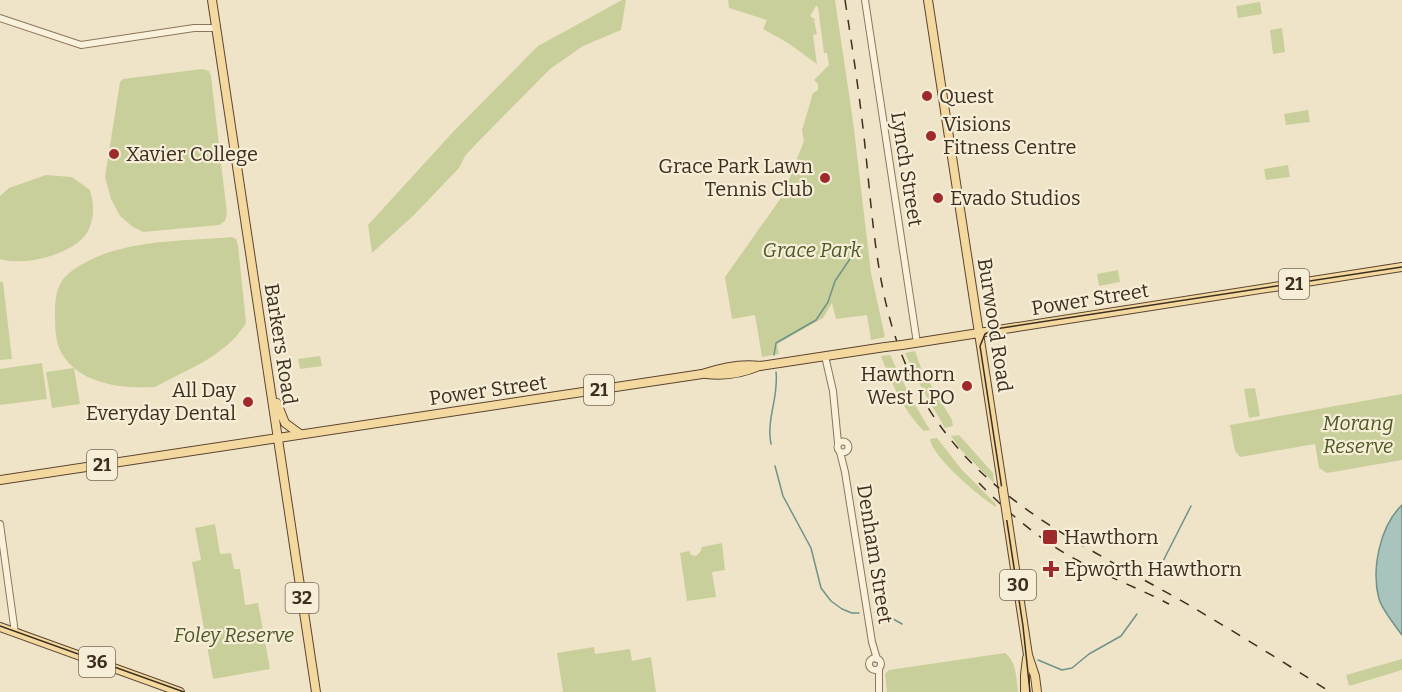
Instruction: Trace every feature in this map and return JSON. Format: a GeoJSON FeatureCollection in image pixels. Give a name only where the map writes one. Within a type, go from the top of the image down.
{"type":"FeatureCollection","features":[{"type":"Feature","properties":{"kind":"main road","name":"Barkers Road"},"geometry":{"type":"LineString","coordinates":[[212,0],[316,692]]}},
{"type":"Feature","properties":{"kind":"main road","name":"Burwood Road"},"geometry":{"type":"LineString","coordinates":[[928,0],[1028,655],[1035,676],[1037,692]]}},
{"type":"Feature","properties":{"kind":"main road","name":"Power Street"},"geometry":{"type":"LineString","coordinates":[[278,437],[702,374],[748,371],[760,366],[1402,268]]}},
{"type":"Feature","properties":{"kind":"main road"},"geometry":{"type":"LineString","coordinates":[[270,388],[285,423],[300,434]]}},
{"type":"Feature","properties":{"kind":"main road","name":"21"},"geometry":{"type":"LineString","coordinates":[[0,480],[278,437]]}},
{"type":"Feature","properties":{"kind":"main road","name":"36"},"geometry":{"type":"LineString","coordinates":[[0,627],[180,692]]}},
{"type":"Feature","properties":{"kind":"main road","name":"Burwood Road"},"geometry":{"type":"LineString","coordinates":[[1025,692],[1028,655]]}},
{"type":"Feature","properties":{"kind":"street","name":"Lynch Street"},"geometry":{"type":"LineString","coordinates":[[865,0],[917,343]]}},
{"type":"Feature","properties":{"kind":"street"},"geometry":{"type":"LineString","coordinates":[[194,28],[207,23],[215,16]]}},
{"type":"Feature","properties":{"kind":"street"},"geometry":{"type":"LineString","coordinates":[[0,18],[81,45],[194,28],[217,28]]}},
{"type":"Feature","properties":{"kind":"street","name":"Denham Street"},"geometry":{"type":"LineString","coordinates":[[827,356],[841,442],[837,447],[843,452],[874,659],[881,664],[876,670]]}},
{"type":"Feature","properties":{"kind":"street"},"geometry":{"type":"LineString","coordinates":[[0,524],[15,633]]}},
{"type":"Feature","properties":{"kind":"green space"},"geometry":{"type":"Polygon","coordinates":[[[622,0],[626,0],[621,30],[583,46],[550,69],[477,143],[465,156],[459,168],[413,216],[372,253],[368,225],[453,132],[538,46],[622,0]]]}},
{"type":"Feature","properties":{"kind":"green space","name":"Grace Park"},"geometry":{"type":"Polygon","coordinates":[[[728,0],[835,0],[853,121],[871,273],[885,337],[871,340],[867,315],[836,319],[832,303],[823,318],[777,344],[779,354],[762,357],[755,315],[732,319],[725,277],[783,195],[804,141],[802,130],[813,93],[818,90],[818,84],[814,80],[829,65],[827,53],[824,53],[818,7],[816,6],[810,16],[816,20],[814,20],[817,34],[813,35],[817,64],[788,43],[763,29],[767,20],[729,8],[728,0]]]}},
{"type":"Feature","properties":{"kind":"green space"},"geometry":{"type":"Polygon","coordinates":[[[1260,2],[1262,14],[1238,18],[1236,6],[1260,2]]]}},
{"type":"Feature","properties":{"kind":"green space"},"geometry":{"type":"Polygon","coordinates":[[[1282,28],[1285,52],[1273,54],[1270,30],[1282,28]]]}},
{"type":"Feature","properties":{"kind":"green space"},"geometry":{"type":"Polygon","coordinates":[[[202,69],[209,71],[211,76],[227,214],[225,221],[219,225],[143,232],[120,216],[111,199],[105,177],[120,82],[123,79],[202,69]]]}},
{"type":"Feature","properties":{"kind":"green space"},"geometry":{"type":"Polygon","coordinates":[[[1308,110],[1310,122],[1286,125],[1284,114],[1308,110]]]}},
{"type":"Feature","properties":{"kind":"green space"},"geometry":{"type":"Polygon","coordinates":[[[1288,165],[1290,177],[1266,180],[1264,169],[1288,165]]]}},
{"type":"Feature","properties":{"kind":"green space"},"geometry":{"type":"Polygon","coordinates":[[[46,175],[72,177],[90,190],[93,210],[88,231],[72,246],[48,257],[22,261],[0,259],[0,196],[9,188],[46,175]]]}},
{"type":"Feature","properties":{"kind":"green space"},"geometry":{"type":"Polygon","coordinates":[[[232,237],[236,239],[238,245],[246,323],[238,334],[217,353],[155,387],[128,387],[100,382],[76,370],[66,360],[58,344],[55,301],[61,282],[68,274],[86,262],[125,248],[168,241],[232,237]]]}},
{"type":"Feature","properties":{"kind":"green space"},"geometry":{"type":"Polygon","coordinates":[[[1118,270],[1120,282],[1099,286],[1097,274],[1118,270]]]}},
{"type":"Feature","properties":{"kind":"green space"},"geometry":{"type":"Polygon","coordinates":[[[0,282],[3,282],[12,359],[0,360],[0,282]]]}},
{"type":"Feature","properties":{"kind":"green space"},"geometry":{"type":"Polygon","coordinates":[[[915,351],[921,368],[952,420],[953,426],[945,428],[922,389],[905,353],[915,351]]]}},
{"type":"Feature","properties":{"kind":"green space"},"geometry":{"type":"Polygon","coordinates":[[[890,355],[930,430],[924,431],[910,415],[899,396],[881,356],[890,355]]]}},
{"type":"Feature","properties":{"kind":"green space"},"geometry":{"type":"Polygon","coordinates":[[[320,356],[322,366],[300,369],[298,359],[320,356]]]}},
{"type":"Feature","properties":{"kind":"green space"},"geometry":{"type":"Polygon","coordinates":[[[42,363],[47,399],[0,405],[0,369],[42,363]]]}},
{"type":"Feature","properties":{"kind":"green space"},"geometry":{"type":"Polygon","coordinates":[[[74,368],[80,404],[52,408],[46,372],[74,368]]]}},
{"type":"Feature","properties":{"kind":"green space"},"geometry":{"type":"Polygon","coordinates":[[[1255,388],[1260,416],[1249,418],[1244,389],[1255,388]]]}},
{"type":"Feature","properties":{"kind":"green space","name":"Morang Reserve"},"geometry":{"type":"Polygon","coordinates":[[[1402,394],[1402,460],[1327,473],[1319,468],[1315,444],[1240,457],[1235,451],[1230,425],[1402,394]]]}},
{"type":"Feature","properties":{"kind":"green space"},"geometry":{"type":"Polygon","coordinates":[[[959,435],[993,473],[994,483],[961,450],[951,436],[959,435]]]}},
{"type":"Feature","properties":{"kind":"green space"},"geometry":{"type":"Polygon","coordinates":[[[937,438],[962,470],[996,504],[996,507],[979,495],[939,456],[930,439],[937,438]]]}},
{"type":"Feature","properties":{"kind":"green space","name":"Foley Reserve"},"geometry":{"type":"Polygon","coordinates":[[[215,524],[220,554],[231,553],[234,569],[240,569],[245,605],[258,603],[270,669],[213,679],[192,562],[201,560],[195,528],[215,524]]]}},
{"type":"Feature","properties":{"kind":"green space"},"geometry":{"type":"Polygon","coordinates":[[[722,543],[725,570],[712,572],[716,597],[687,601],[680,553],[689,551],[691,555],[696,556],[702,547],[722,543]]]}},
{"type":"Feature","properties":{"kind":"green space"},"geometry":{"type":"Polygon","coordinates":[[[594,647],[595,654],[630,649],[632,661],[651,657],[656,692],[563,692],[557,653],[594,647]]]}},
{"type":"Feature","properties":{"kind":"green space"},"geometry":{"type":"Polygon","coordinates":[[[1005,653],[1014,666],[1018,692],[887,692],[885,674],[889,670],[1005,653]]]}},
{"type":"Feature","properties":{"kind":"green space"},"geometry":{"type":"Polygon","coordinates":[[[1402,659],[1402,670],[1349,686],[1346,675],[1402,659]]]}},
{"type":"Feature","properties":{"kind":"water"},"geometry":{"type":"Polygon","coordinates":[[[1402,505],[1402,635],[1381,604],[1376,575],[1383,536],[1394,514],[1402,505]]]}},
{"type":"Feature","properties":{"kind":"waterway"},"geometry":{"type":"LineString","coordinates":[[774,355],[776,343],[816,320],[828,302],[835,281],[854,253]]}},
{"type":"Feature","properties":{"kind":"waterway"},"geometry":{"type":"LineString","coordinates":[[771,444],[770,426],[776,390],[776,372]]}},
{"type":"Feature","properties":{"kind":"waterway"},"geometry":{"type":"LineString","coordinates":[[775,466],[783,496],[811,548],[821,588],[831,601],[842,609],[859,613]]}},
{"type":"Feature","properties":{"kind":"waterway"},"geometry":{"type":"LineString","coordinates":[[1157,573],[1191,506]]}},
{"type":"Feature","properties":{"kind":"waterway"},"geometry":{"type":"LineString","coordinates":[[875,612],[881,612],[902,624]]}},
{"type":"Feature","properties":{"kind":"waterway"},"geometry":{"type":"LineString","coordinates":[[1038,660],[1062,670],[1072,668],[1089,654],[1121,636],[1137,614]]}},
{"type":"Feature","properties":{"kind":"tram line"},"geometry":{"type":"LineString","coordinates":[[1030,692],[1023,626],[980,346],[985,334],[995,329],[1402,267]]}},
{"type":"Feature","properties":{"kind":"tram line"},"geometry":{"type":"LineString","coordinates":[[0,626],[184,692]]}},
{"type":"Feature","properties":{"kind":"railway"},"geometry":{"type":"LineString","coordinates":[[845,0],[860,103],[877,254],[885,300],[891,323],[912,378],[939,424],[971,463],[1008,496],[1050,525],[1189,605],[1330,692]]}},
{"type":"Feature","properties":{"kind":"railway"},"geometry":{"type":"LineString","coordinates":[[979,483],[1001,505],[1050,544],[1100,572],[1169,604]]}},
{"type":"Feature","properties":{"kind":"place","name":"Quest"},"geometry":{"type":"Point","coordinates":[927,96]}},
{"type":"Feature","properties":{"kind":"place","name":"Visions Fitness Centre"},"geometry":{"type":"Point","coordinates":[931,136]}},
{"type":"Feature","properties":{"kind":"place","name":"Xavier College"},"geometry":{"type":"Point","coordinates":[114,154]}},
{"type":"Feature","properties":{"kind":"place","name":"Grace Park Lawn Tennis Club"},"geometry":{"type":"Point","coordinates":[825,178]}},
{"type":"Feature","properties":{"kind":"place","name":"Evado Studios"},"geometry":{"type":"Point","coordinates":[938,198]}},
{"type":"Feature","properties":{"kind":"place","name":"Hawthorn West LPO"},"geometry":{"type":"Point","coordinates":[967,386]}},
{"type":"Feature","properties":{"kind":"place","name":"All Day Everyday Dental"},"geometry":{"type":"Point","coordinates":[248,402]}},
{"type":"Feature","properties":{"kind":"place","name":"Hawthorn"},"geometry":{"type":"Point","coordinates":[1050,537]}},
{"type":"Feature","properties":{"kind":"place","name":"Epworth Hawthorn"},"geometry":{"type":"Point","coordinates":[1051,569]}}]}
